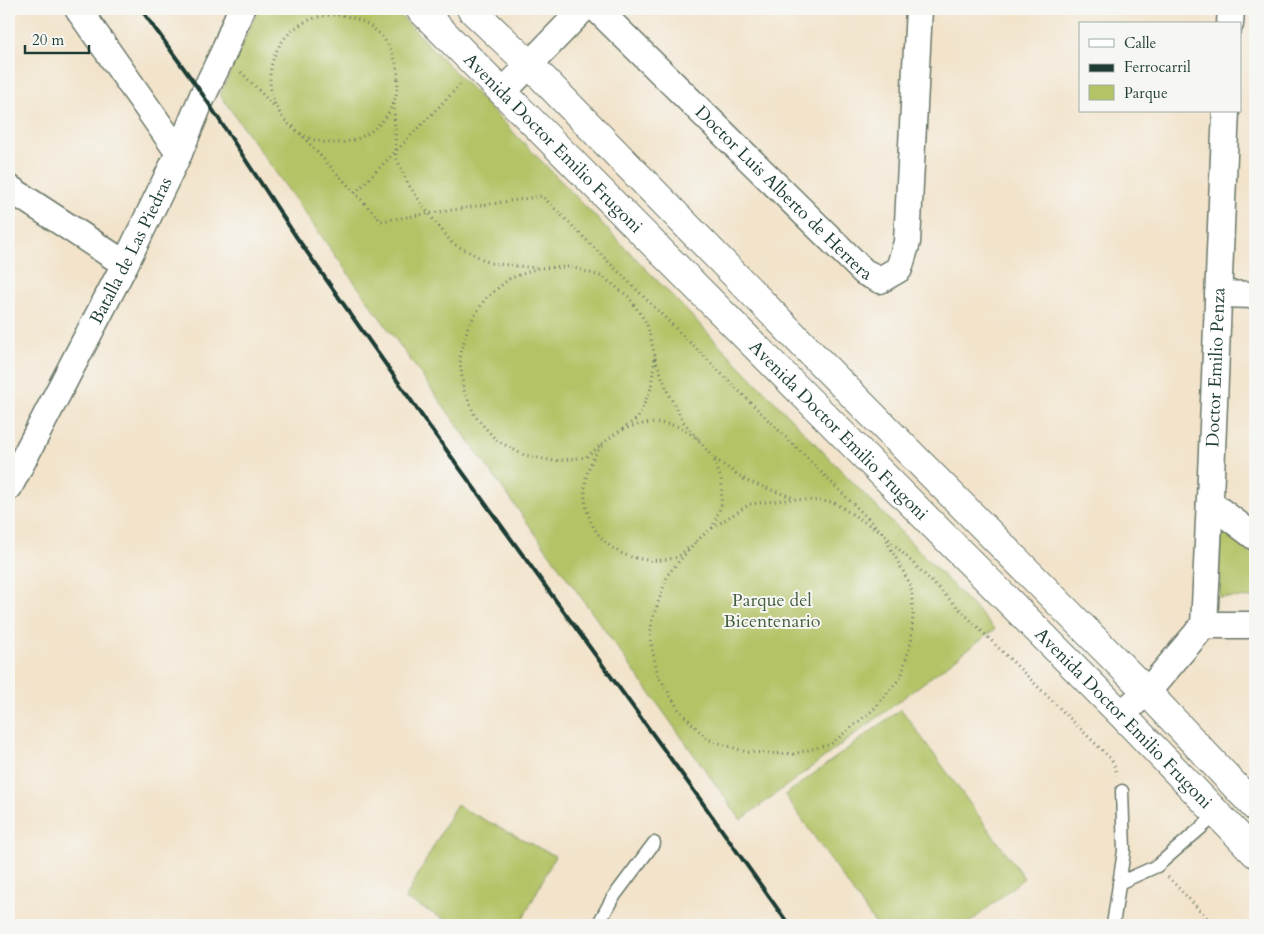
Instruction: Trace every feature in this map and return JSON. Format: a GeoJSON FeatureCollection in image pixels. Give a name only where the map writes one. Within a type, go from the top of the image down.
{"type":"FeatureCollection","features":[{"type":"Feature","properties":{"kind":"street"},"geometry":{"type":"LineString","coordinates":[[78,9],[179,153]]}},
{"type":"Feature","properties":{"kind":"street","name":"Batalla de Las Piedras"},"geometry":{"type":"LineString","coordinates":[[9,487],[125,264],[179,153],[241,9]]}},
{"type":"Feature","properties":{"kind":"street","name":"Avenida Doctor Emilio Frugoni"},"geometry":{"type":"LineString","coordinates":[[420,9],[1121,714],[1255,853]]}},
{"type":"Feature","properties":{"kind":"street","name":"Avenida Doctor Emilio Frugoni"},"geometry":{"type":"LineString","coordinates":[[471,9],[528,64],[1147,692],[1255,807]]}},
{"type":"Feature","properties":{"kind":"street"},"geometry":{"type":"LineString","coordinates":[[503,92],[583,9]]}},
{"type":"Feature","properties":{"kind":"street","name":"Doctor Luis Alberto de Herrera"},"geometry":{"type":"LineString","coordinates":[[598,9],[864,272],[880,280],[899,268],[907,242],[919,9]]}},
{"type":"Feature","properties":{"kind":"street"},"geometry":{"type":"LineString","coordinates":[[1230,22],[1231,9]]}},
{"type":"Feature","properties":{"kind":"street","name":"Doctor Emilio Penza"},"geometry":{"type":"LineString","coordinates":[[1204,625],[1226,112]]}},
{"type":"Feature","properties":{"kind":"street"},"geometry":{"type":"LineString","coordinates":[[9,188],[125,264]]}},
{"type":"Feature","properties":{"kind":"street"},"geometry":{"type":"LineString","coordinates":[[1218,294],[1255,295]]}},
{"type":"Feature","properties":{"kind":"street"},"geometry":{"type":"LineString","coordinates":[[1210,503],[1255,537]]}},
{"type":"Feature","properties":{"kind":"street"},"geometry":{"type":"LineString","coordinates":[[1121,714],[1147,692],[1204,625],[1255,624]]}},
{"type":"Feature","properties":{"kind":"lane"},"geometry":{"type":"LineString","coordinates":[[1113,925],[1124,851],[1122,791]]}},
{"type":"Feature","properties":{"kind":"lane"},"geometry":{"type":"LineString","coordinates":[[1119,883],[1157,866],[1217,814]]}},
{"type":"Feature","properties":{"kind":"lane"},"geometry":{"type":"LineString","coordinates":[[598,925],[612,899],[654,843]]}},
{"type":"Feature","properties":{"kind":"path"},"geometry":{"type":"LineString","coordinates":[[277,109],[270,88],[270,67],[278,46],[292,30],[311,18],[332,14],[354,17],[374,27],[388,43],[397,62],[399,83],[394,103],[396,157],[408,184],[428,214],[452,244],[490,263],[538,268],[572,268],[602,277],[629,297],[647,324],[655,356],[669,395],[683,420],[714,459],[722,482],[722,490],[721,506],[712,528]]}},
{"type":"Feature","properties":{"kind":"path"},"geometry":{"type":"LineString","coordinates":[[223,54],[381,221],[542,196],[1112,760],[1122,791]]}},
{"type":"Feature","properties":{"kind":"path"},"geometry":{"type":"LineString","coordinates":[[355,193],[478,67]]}},
{"type":"Feature","properties":{"kind":"path"},"geometry":{"type":"LineString","coordinates":[[293,126],[307,137],[327,143],[348,142],[367,134],[383,121],[394,103]]}},
{"type":"Feature","properties":{"kind":"path"},"geometry":{"type":"LineString","coordinates":[[538,268],[509,279],[484,299],[468,326],[460,356],[462,388],[475,416],[496,440],[524,455],[554,461],[586,457],[611,436],[638,418],[652,388],[655,356]]}},
{"type":"Feature","properties":{"kind":"path"},"geometry":{"type":"LineString","coordinates":[[694,542],[668,574],[652,620],[650,639],[658,676],[679,710],[707,739],[746,752],[794,754],[831,744],[873,710],[901,677],[911,642],[913,615],[911,586],[882,533],[833,502],[794,499],[750,504],[712,528],[694,542],[677,556],[656,561],[634,558],[614,549],[598,534],[588,515],[584,494],[587,472],[596,452],[611,436],[632,426],[656,422],[680,428],[700,440]]}},
{"type":"Feature","properties":{"kind":"path"},"geometry":{"type":"LineString","coordinates":[[714,459],[747,481],[794,499]]}},
{"type":"Feature","properties":{"kind":"path"},"geometry":{"type":"LineString","coordinates":[[1157,866],[1214,925]]}},
{"type":"Feature","properties":{"kind":"green space","name":"Parque del Bicentenario"},"geometry":{"type":"Polygon","coordinates":[[[258,9],[394,9],[995,629],[741,820],[220,95],[258,9]]]}},
{"type":"Feature","properties":{"kind":"green space"},"geometry":{"type":"Polygon","coordinates":[[[1220,527],[1255,551],[1255,598],[1219,597],[1220,527]]]}},
{"type":"Feature","properties":{"kind":"green space"},"geometry":{"type":"Polygon","coordinates":[[[901,709],[1024,878],[967,925],[876,925],[785,795],[901,709]]]}},
{"type":"Feature","properties":{"kind":"green space"},"geometry":{"type":"Polygon","coordinates":[[[456,805],[555,856],[520,925],[456,925],[405,899],[456,805]]]}},
{"type":"Feature","properties":{"kind":"railway"},"geometry":{"type":"LineString","coordinates":[[141,9],[203,95],[295,235],[429,426],[789,925]]}}]}
